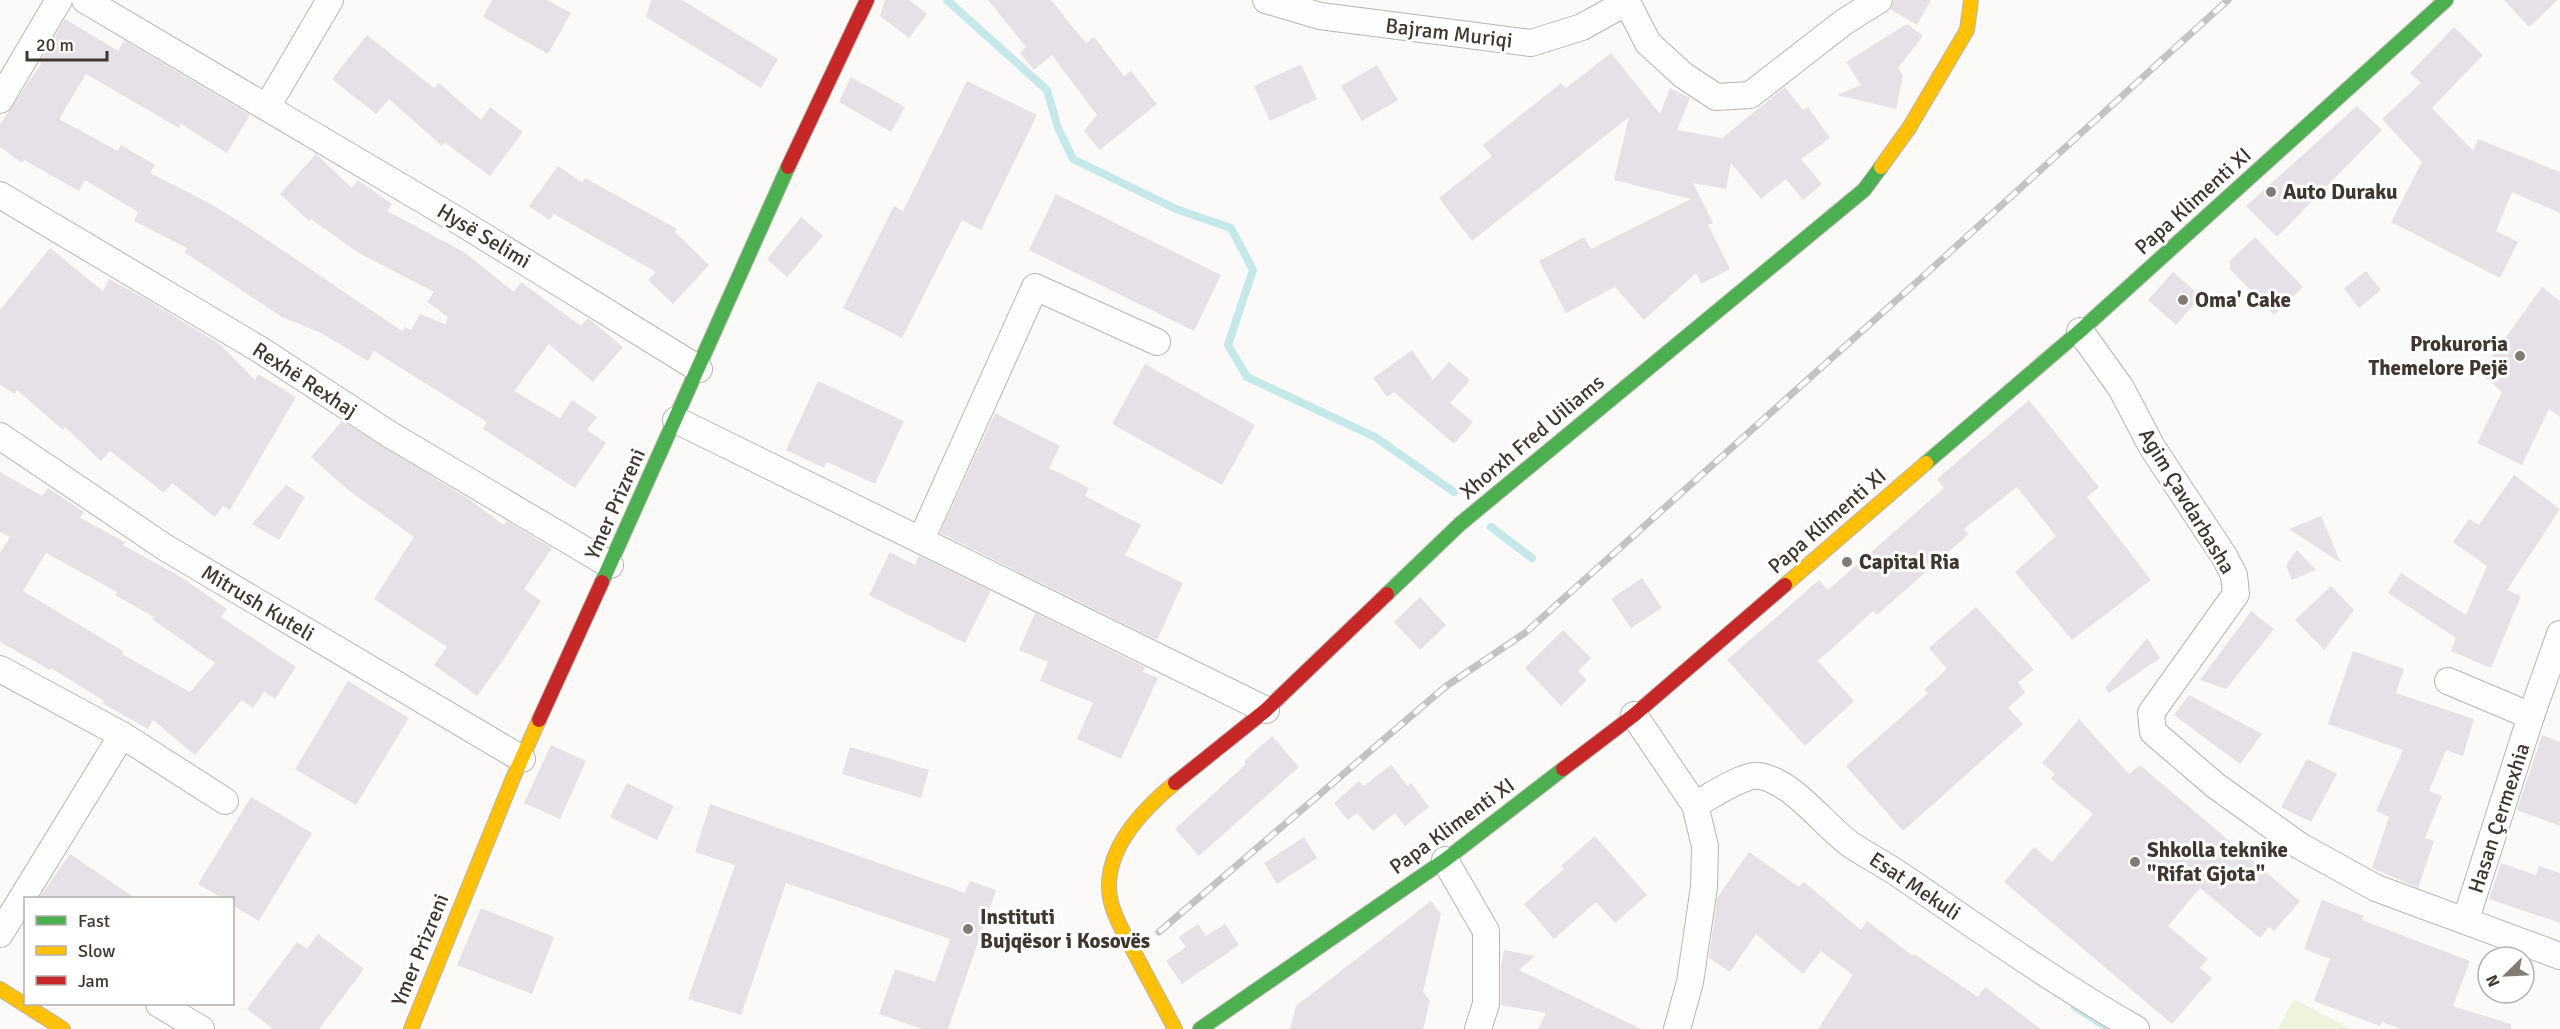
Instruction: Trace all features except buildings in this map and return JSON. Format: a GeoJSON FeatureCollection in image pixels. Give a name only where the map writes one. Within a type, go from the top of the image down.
{"type":"FeatureCollection","features":[{"type":"Feature","properties":{"kind":"street"},"geometry":{"type":"LineString","coordinates":[[0,100],[59,0]]}},
{"type":"Feature","properties":{"kind":"street","name":"Hysë Selimi"},"geometry":{"type":"LineString","coordinates":[[85,0],[457,220],[699,369]]}},
{"type":"Feature","properties":{"kind":"street"},"geometry":{"type":"LineString","coordinates":[[267,107],[330,0]]}},
{"type":"Feature","properties":{"kind":"street","name":"Ymer Prizreni"},"geometry":{"type":"LineString","coordinates":[[411,1029],[522,759],[699,369],[769,206],[867,0]]}},
{"type":"Feature","properties":{"kind":"street","name":"Bajram Muriqi"},"geometry":{"type":"LineString","coordinates":[[1266,0],[1320,16],[1531,43],[1582,27],[1626,1]]}},
{"type":"Feature","properties":{"kind":"street"},"geometry":{"type":"LineString","coordinates":[[1626,1],[1647,43],[1683,75],[1716,97],[1750,95],[1844,22],[1879,0]]}},
{"type":"Feature","properties":{"kind":"street","name":"Xhorxh Fred Uiliams"},"geometry":{"type":"LineString","coordinates":[[1175,1029],[1118,921],[1110,897],[1110,871],[1118,848],[1136,821],[1167,790],[1266,710],[1460,524],[1864,190],[1909,128],[1967,30],[1971,0]]}},
{"type":"Feature","properties":{"kind":"street","name":"Papa Klimenti XI"},"geometry":{"type":"LineString","coordinates":[[1200,1029],[1445,860],[1634,715],[2080,331],[2446,0]]}},
{"type":"Feature","properties":{"kind":"street","name":"Rexhë Rexhaj"},"geometry":{"type":"LineString","coordinates":[[0,195],[249,343],[389,434],[610,565]]}},
{"type":"Feature","properties":{"kind":"street"},"geometry":{"type":"LineString","coordinates":[[921,540],[1035,287],[1157,342]]}},
{"type":"Feature","properties":{"kind":"street","name":"Agim Çavdarbasha"},"geometry":{"type":"LineString","coordinates":[[2080,331],[2121,388],[2152,447],[2224,556],[2234,575],[2236,594],[2151,713],[2153,732],[2216,786],[2300,846],[2376,888],[2560,956]]}},
{"type":"Feature","properties":{"kind":"street"},"geometry":{"type":"LineString","coordinates":[[676,420],[1266,710]]}},
{"type":"Feature","properties":{"kind":"street","name":"Mitrush Kuteli"},"geometry":{"type":"LineString","coordinates":[[0,436],[166,548],[522,759]]}},
{"type":"Feature","properties":{"kind":"street","name":"Hasan Çermexhia"},"geometry":{"type":"LineString","coordinates":[[2466,920],[2531,716],[2560,634]]}},
{"type":"Feature","properties":{"kind":"street"},"geometry":{"type":"LineString","coordinates":[[0,669],[122,735],[225,801]]}},
{"type":"Feature","properties":{"kind":"street","name":"Hasan Çermexhia"},"geometry":{"type":"LineString","coordinates":[[2448,681],[2531,716]]}},
{"type":"Feature","properties":{"kind":"street"},"geometry":{"type":"LineString","coordinates":[[1634,715],[1695,805],[1705,846],[1704,887],[1690,982],[1677,1029]]}},
{"type":"Feature","properties":{"kind":"street"},"geometry":{"type":"LineString","coordinates":[[28,897],[122,735]]}},
{"type":"Feature","properties":{"kind":"street","name":"Esat Mekuli"},"geometry":{"type":"LineString","coordinates":[[1695,805],[1734,783],[1758,775],[1774,780],[1849,843],[1897,873],[2024,961],[2136,1029]]}},
{"type":"Feature","properties":{"kind":"street"},"geometry":{"type":"LineString","coordinates":[[1445,860],[1486,931],[1486,1004],[1478,1029]]}},
{"type":"Feature","properties":{"kind":"street"},"geometry":{"type":"LineString","coordinates":[[13,923],[24,904]]}},
{"type":"Feature","properties":{"kind":"street"},"geometry":{"type":"LineString","coordinates":[[0,989],[24,1004]]}},
{"type":"Feature","properties":{"kind":"street"},"geometry":{"type":"LineString","coordinates":[[25,1005],[63,1029]]}},
{"type":"Feature","properties":{"kind":"street"},"geometry":{"type":"LineString","coordinates":[[161,1005],[201,1029]]}},
{"type":"Feature","properties":{"kind":"green space"},"geometry":{"type":"Polygon","coordinates":[[[2293,999],[2351,1029],[2278,1029],[2293,999]]]}},
{"type":"Feature","properties":{"kind":"waterway"},"geometry":{"type":"LineString","coordinates":[[947,0],[1047,90],[1058,128],[1073,159],[1176,209],[1231,228],[1253,270],[1228,345],[1247,377],[1375,437],[1454,492]]}},
{"type":"Feature","properties":{"kind":"waterway"},"geometry":{"type":"LineString","coordinates":[[1491,527],[1532,558]]}},
{"type":"Feature","properties":{"kind":"waterway"},"geometry":{"type":"LineString","coordinates":[[2075,1007],[2110,1029]]}},
{"type":"Feature","properties":{"kind":"railway"},"geometry":{"type":"LineString","coordinates":[[1159,932],[1445,687],[1525,633],[2228,0]]}},
{"type":"Feature","properties":{"kind":"traffic: fast"},"geometry":{"type":"LineString","coordinates":[[1926,463],[2080,331],[2446,0]]}},
{"type":"Feature","properties":{"kind":"traffic: fast"},"geometry":{"type":"LineString","coordinates":[[602,582],[788,167]]}},
{"type":"Feature","properties":{"kind":"traffic: fast"},"geometry":{"type":"LineString","coordinates":[[1387,594],[1460,524],[1864,190],[1881,167]]}},
{"type":"Feature","properties":{"kind":"traffic: fast"},"geometry":{"type":"LineString","coordinates":[[1200,1029],[1445,860],[1563,769]]}},
{"type":"Feature","properties":{"kind":"traffic: slow"},"geometry":{"type":"LineString","coordinates":[[1881,167],[1909,128],[1967,30],[1971,0]]}},
{"type":"Feature","properties":{"kind":"traffic: slow"},"geometry":{"type":"LineString","coordinates":[[1785,585],[1926,463]]}},
{"type":"Feature","properties":{"kind":"traffic: slow"},"geometry":{"type":"LineString","coordinates":[[411,1029],[513,778],[539,720]]}},
{"type":"Feature","properties":{"kind":"traffic: slow"},"geometry":{"type":"LineString","coordinates":[[1175,783],[1150,806],[1127,833],[1112,864],[1109,881],[1110,898],[1117,919],[1175,1029]]}},
{"type":"Feature","properties":{"kind":"traffic: slow"},"geometry":{"type":"LineString","coordinates":[[0,989],[24,1004]]}},
{"type":"Feature","properties":{"kind":"traffic: slow"},"geometry":{"type":"LineString","coordinates":[[25,1005],[63,1029]]}},
{"type":"Feature","properties":{"kind":"traffic: jam"},"geometry":{"type":"LineString","coordinates":[[788,167],[867,0]]}},
{"type":"Feature","properties":{"kind":"traffic: jam"},"geometry":{"type":"LineString","coordinates":[[539,720],[602,582]]}},
{"type":"Feature","properties":{"kind":"traffic: jam"},"geometry":{"type":"LineString","coordinates":[[1563,769],[1634,715],[1785,585]]}},
{"type":"Feature","properties":{"kind":"traffic: jam"},"geometry":{"type":"LineString","coordinates":[[1175,783],[1266,710],[1387,594]]}},
{"type":"Feature","properties":{"kind":"place","name":"Auto Duraku"},"geometry":{"type":"Point","coordinates":[2271,192]}},
{"type":"Feature","properties":{"kind":"place","name":"Oma' Cake"},"geometry":{"type":"Point","coordinates":[2183,300]}},
{"type":"Feature","properties":{"kind":"place","name":"Prokuroria Themelore Pejë"},"geometry":{"type":"Point","coordinates":[2520,356]}},
{"type":"Feature","properties":{"kind":"place","name":"Capital Ria"},"geometry":{"type":"Point","coordinates":[1847,562]}},
{"type":"Feature","properties":{"kind":"place","name":"Shkolla teknike \"Rifat Gjota\""},"geometry":{"type":"Point","coordinates":[2135,862]}},
{"type":"Feature","properties":{"kind":"place","name":"Instituti Bujqësor i Kosovës"},"geometry":{"type":"Point","coordinates":[968,929]}}]}
